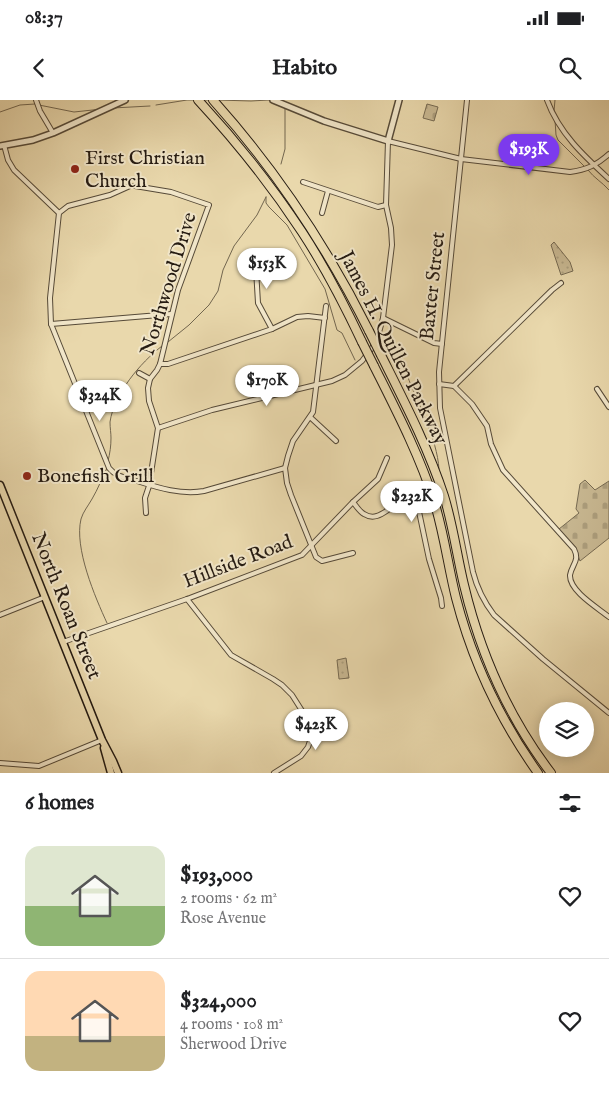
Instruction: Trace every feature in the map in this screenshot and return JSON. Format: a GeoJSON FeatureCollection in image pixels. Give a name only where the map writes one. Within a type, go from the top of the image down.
{"type":"FeatureCollection","features":[{"type":"Feature","properties":{"kind":"highway","name":"James H. Quillen Parkway"},"geometry":{"type":"LineString","coordinates":[[198,100],[219,122],[255,166],[297,225],[335,287],[413,444],[426,477],[441,527],[457,599],[476,659],[508,725],[538,773]]}},
{"type":"Feature","properties":{"kind":"highway","name":"James H. Quillen Parkway"},"geometry":{"type":"LineString","coordinates":[[213,100],[262,158],[297,206],[333,264],[369,331],[424,442],[438,480],[450,517],[470,609],[486,656],[499,687],[527,738],[551,773]]}},
{"type":"Feature","properties":{"kind":"main road","name":"North Roan Street"},"geometry":{"type":"LineString","coordinates":[[0,485],[3,502],[45,597],[102,740],[118,773]]}},
{"type":"Feature","properties":{"kind":"main road","name":"North Roan Street"},"geometry":{"type":"LineString","coordinates":[[102,740],[111,773]]}},
{"type":"Feature","properties":{"kind":"street"},"geometry":{"type":"LineString","coordinates":[[36,100],[53,133]]}},
{"type":"Feature","properties":{"kind":"street"},"geometry":{"type":"LineString","coordinates":[[125,100],[53,133],[33,140],[2,146],[14,170],[60,212],[50,298],[51,324],[109,468],[118,476],[149,486],[195,493],[285,468]]}},
{"type":"Feature","properties":{"kind":"street"},"geometry":{"type":"LineString","coordinates":[[273,100],[324,120],[388,141],[461,159],[570,172],[594,165],[609,154]]}},
{"type":"Feature","properties":{"kind":"street"},"geometry":{"type":"LineString","coordinates":[[158,428],[212,410],[316,386],[339,378],[362,361],[372,348],[378,336],[382,318],[392,245],[391,228],[386,205],[388,141],[400,100]]}},
{"type":"Feature","properties":{"kind":"street","name":"Baxter Street"},"geometry":{"type":"LineString","coordinates":[[467,100],[438,372],[440,408],[475,580],[489,609],[505,626],[609,713]]}},
{"type":"Feature","properties":{"kind":"street"},"geometry":{"type":"LineString","coordinates":[[547,100],[562,130],[609,180]]}},
{"type":"Feature","properties":{"kind":"street"},"geometry":{"type":"LineString","coordinates":[[303,182],[378,206],[386,205]]}},
{"type":"Feature","properties":{"kind":"street","name":"Northwood Drive"},"geometry":{"type":"LineString","coordinates":[[60,212],[68,206],[110,195],[130,186],[171,192],[209,205],[178,290],[160,364],[150,379],[147,394],[158,428],[149,486],[145,498],[146,513]]}},
{"type":"Feature","properties":{"kind":"street"},"geometry":{"type":"LineString","coordinates":[[322,213],[328,191]]}},
{"type":"Feature","properties":{"kind":"street"},"geometry":{"type":"LineString","coordinates":[[255,252],[258,303],[272,329]]}},
{"type":"Feature","properties":{"kind":"street"},"geometry":{"type":"LineString","coordinates":[[454,386],[561,283]]}},
{"type":"Feature","properties":{"kind":"street"},"geometry":{"type":"LineString","coordinates":[[326,306],[313,412],[293,441],[285,468],[287,483],[316,557],[322,561],[352,553]]}},
{"type":"Feature","properties":{"kind":"street"},"geometry":{"type":"LineString","coordinates":[[51,324],[171,314]]}},
{"type":"Feature","properties":{"kind":"street"},"geometry":{"type":"LineString","coordinates":[[160,364],[168,364],[272,329],[302,316],[325,318]]}},
{"type":"Feature","properties":{"kind":"street"},"geometry":{"type":"LineString","coordinates":[[382,318],[434,343],[442,344]]}},
{"type":"Feature","properties":{"kind":"street"},"geometry":{"type":"LineString","coordinates":[[139,373],[150,379]]}},
{"type":"Feature","properties":{"kind":"street"},"geometry":{"type":"LineString","coordinates":[[439,384],[454,386],[472,404],[487,426],[490,444],[503,470],[574,549],[576,558],[570,574],[576,590],[609,616]]}},
{"type":"Feature","properties":{"kind":"street"},"geometry":{"type":"LineString","coordinates":[[597,390],[609,406]]}},
{"type":"Feature","properties":{"kind":"street"},"geometry":{"type":"LineString","coordinates":[[310,417],[336,442]]}},
{"type":"Feature","properties":{"kind":"street","name":"Hillside Road"},"geometry":{"type":"LineString","coordinates":[[63,642],[187,599],[302,555],[378,479],[387,458]]}},
{"type":"Feature","properties":{"kind":"street"},"geometry":{"type":"LineString","coordinates":[[353,502],[364,514],[374,516],[384,514],[394,506],[404,502],[416,504],[442,606]]}},
{"type":"Feature","properties":{"kind":"street"},"geometry":{"type":"LineString","coordinates":[[0,615],[45,597]]}},
{"type":"Feature","properties":{"kind":"street"},"geometry":{"type":"LineString","coordinates":[[187,599],[231,655],[282,686],[292,695],[306,717],[311,733],[308,747],[300,756],[274,773]]}},
{"type":"Feature","properties":{"kind":"street"},"geometry":{"type":"LineString","coordinates":[[0,763],[38,766],[102,740]]}},
{"type":"Feature","properties":{"kind":"green space"},"geometry":{"type":"Polygon","coordinates":[[[427,104],[438,107],[434,121],[423,118],[427,104]]]}},
{"type":"Feature","properties":{"kind":"green space"},"geometry":{"type":"Polygon","coordinates":[[[554,242],[570,262],[573,271],[561,275],[551,245],[554,242]]]}},
{"type":"Feature","properties":{"kind":"green space"},"geometry":{"type":"Polygon","coordinates":[[[585,480],[595,490],[609,481],[609,538],[580,561],[575,548],[559,529],[579,513],[576,509],[580,484],[585,480]]]}},
{"type":"Feature","properties":{"kind":"green space"},"geometry":{"type":"Polygon","coordinates":[[[346,658],[349,678],[339,679],[337,660],[346,658]]]}},
{"type":"Feature","properties":{"kind":"waterway"},"geometry":{"type":"LineString","coordinates":[[156,105],[195,100]]}},
{"type":"Feature","properties":{"kind":"waterway"},"geometry":{"type":"LineString","coordinates":[[202,100],[210,100]]}},
{"type":"Feature","properties":{"kind":"waterway"},"geometry":{"type":"LineString","coordinates":[[217,100],[269,100]]}},
{"type":"Feature","properties":{"kind":"waterway"},"geometry":{"type":"LineString","coordinates":[[554,111],[555,100]]}},
{"type":"Feature","properties":{"kind":"waterway"},"geometry":{"type":"LineString","coordinates":[[0,112],[20,105],[35,104]]}},
{"type":"Feature","properties":{"kind":"waterway"},"geometry":{"type":"LineString","coordinates":[[39,105],[74,112],[102,109]]}},
{"type":"Feature","properties":{"kind":"waterway"},"geometry":{"type":"LineString","coordinates":[[113,108],[150,106]]}},
{"type":"Feature","properties":{"kind":"waterway"},"geometry":{"type":"LineString","coordinates":[[281,164],[285,149],[285,108]]}},
{"type":"Feature","properties":{"kind":"waterway"},"geometry":{"type":"LineString","coordinates":[[555,120],[558,140],[585,167]]}},
{"type":"Feature","properties":{"kind":"waterway"},"geometry":{"type":"LineString","coordinates":[[588,170],[609,190]]}},
{"type":"Feature","properties":{"kind":"waterway"},"geometry":{"type":"LineString","coordinates":[[266,197],[266,203],[287,225],[325,289],[337,330],[342,333],[355,360]]}},
{"type":"Feature","properties":{"kind":"waterway"},"geometry":{"type":"LineString","coordinates":[[168,342],[209,305],[218,291],[223,270],[234,246],[257,215],[266,197]]}},
{"type":"Feature","properties":{"kind":"waterway"},"geometry":{"type":"LineString","coordinates":[[108,461],[111,444],[110,422],[112,411],[129,380],[145,361],[162,346]]}},
{"type":"Feature","properties":{"kind":"waterway"},"geometry":{"type":"LineString","coordinates":[[400,370],[407,375],[426,421],[435,445],[439,469]]}},
{"type":"Feature","properties":{"kind":"waterway"},"geometry":{"type":"LineString","coordinates":[[107,468],[82,516],[80,531],[80,544],[87,572],[107,623]]}},
{"type":"Feature","properties":{"kind":"place","name":"First Christian Church"},"geometry":{"type":"Point","coordinates":[75,169]}},
{"type":"Feature","properties":{"kind":"place","name":"Bonefish Grill"},"geometry":{"type":"Point","coordinates":[27,476]}}]}
